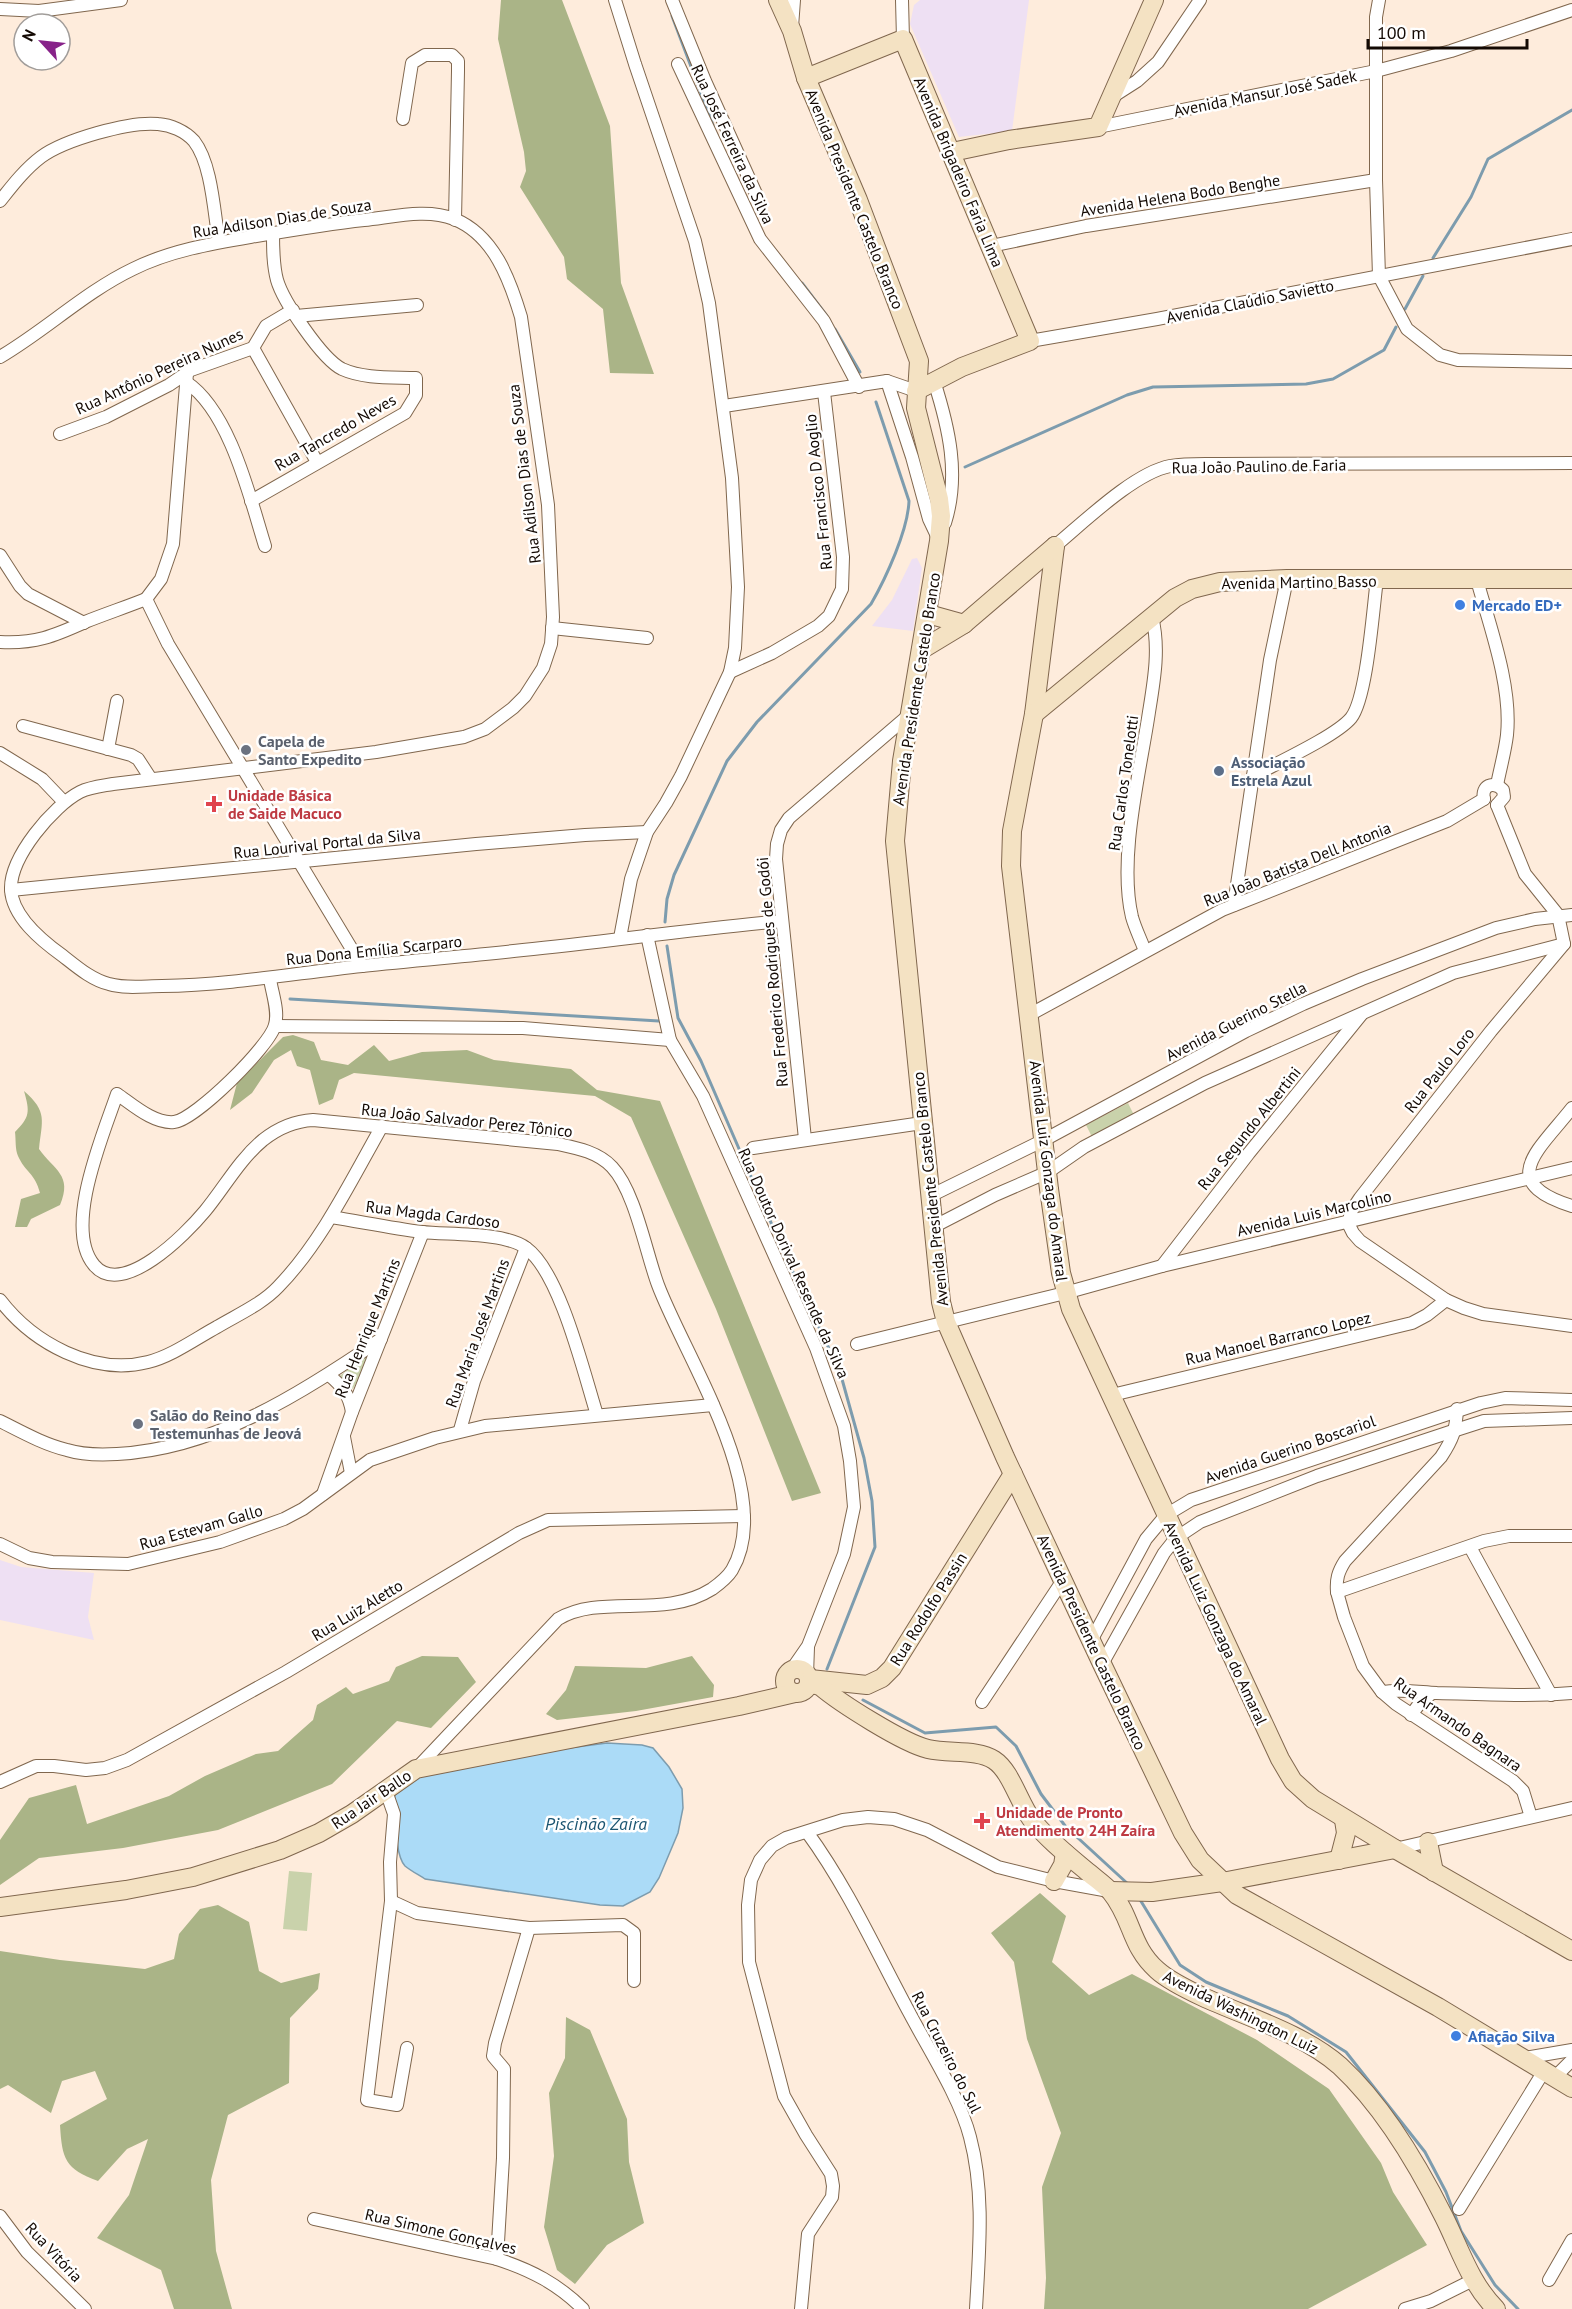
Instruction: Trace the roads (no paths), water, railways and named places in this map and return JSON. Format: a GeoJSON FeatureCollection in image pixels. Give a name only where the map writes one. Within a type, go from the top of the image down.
{"type":"FeatureCollection","features":[{"type":"Feature","properties":{"kind":"street"},"geometry":{"type":"LineString","coordinates":[[5,0],[0,8],[39,11],[121,0]]}},
{"type":"Feature","properties":{"kind":"street"},"geometry":{"type":"LineString","coordinates":[[615,0],[634,64],[695,241],[709,303],[732,478],[738,586],[735,648],[730,672],[676,785],[647,832],[631,879],[620,938]]}},
{"type":"Feature","properties":{"kind":"street","name":"Rua José Ferreira da Silva"},"geometry":{"type":"LineString","coordinates":[[672,0],[705,81],[757,196]]}},
{"type":"Feature","properties":{"kind":"street","name":"Avenida Presidente Castelo Branco"},"geometry":{"type":"LineString","coordinates":[[777,0],[792,31],[806,78],[858,200],[919,361],[916,408],[940,507],[939,542],[909,715],[898,793],[895,841],[933,1227],[941,1302],[946,1322],[1101,1664],[1190,1847],[1210,1871],[1238,1895],[1524,2058],[1558,2080]]}},
{"type":"Feature","properties":{"kind":"street"},"geometry":{"type":"LineString","coordinates":[[792,31],[794,0]]}},
{"type":"Feature","properties":{"kind":"street"},"geometry":{"type":"LineString","coordinates":[[1098,127],[1154,0]]}},
{"type":"Feature","properties":{"kind":"street"},"geometry":{"type":"LineString","coordinates":[[1109,100],[1137,81],[1158,62],[1200,0]]}},
{"type":"Feature","properties":{"kind":"street"},"geometry":{"type":"LineString","coordinates":[[1379,0],[1376,71],[1379,276],[1407,329],[1440,355],[1458,360],[1572,362]]}},
{"type":"Feature","properties":{"kind":"street","name":"Avenida Brigadeiro Faria Lima"},"geometry":{"type":"LineString","coordinates":[[904,1],[903,39],[1030,341]]}},
{"type":"Feature","properties":{"kind":"street","name":"Avenida Mansur José Sadek"},"geometry":{"type":"LineString","coordinates":[[952,152],[1009,140],[1098,127],[1376,71],[1451,51],[1572,10]]}},
{"type":"Feature","properties":{"kind":"street"},"geometry":{"type":"LineString","coordinates":[[806,78],[903,39]]}},
{"type":"Feature","properties":{"kind":"street"},"geometry":{"type":"LineString","coordinates":[[404,119],[412,63],[425,55],[452,55],[458,61],[455,219]]}},
{"type":"Feature","properties":{"kind":"street","name":"Rua José Ferreira da Silva"},"geometry":{"type":"LineString","coordinates":[[678,64],[760,239],[824,321],[858,387]]}},
{"type":"Feature","properties":{"kind":"street"},"geometry":{"type":"LineString","coordinates":[[0,201],[40,158],[59,147],[85,137],[126,128],[165,125],[187,134],[203,157],[219,242]]}},
{"type":"Feature","properties":{"kind":"street","name":"Avenida Helena Bodo Benghe"},"geometry":{"type":"LineString","coordinates":[[991,246],[1086,226],[1376,180]]}},
{"type":"Feature","properties":{"kind":"street","name":"Rua Adilson Dias de Souza"},"geometry":{"type":"LineString","coordinates":[[0,357],[110,280],[159,258],[219,242],[326,224],[424,214],[455,219]]}},
{"type":"Feature","properties":{"kind":"street","name":"Rua Adílson Dias de Souza"},"geometry":{"type":"LineString","coordinates":[[11,891],[12,878],[18,863],[32,839],[50,814],[82,791],[151,779],[376,752],[464,737],[485,729],[513,708],[535,682],[551,644],[552,562],[548,505],[521,317],[513,289],[502,265],[481,237],[455,219]]}},
{"type":"Feature","properties":{"kind":"street"},"geometry":{"type":"LineString","coordinates":[[273,233],[277,280],[283,295],[295,313],[417,305]]}},
{"type":"Feature","properties":{"kind":"street","name":"Avenida Claúdio Savietto"},"geometry":{"type":"LineString","coordinates":[[916,391],[962,368],[1030,341],[1572,239]]}},
{"type":"Feature","properties":{"kind":"street","name":"Rua Antônio Pereira Nunes"},"geometry":{"type":"LineString","coordinates":[[60,434],[106,417],[169,385],[253,348],[266,326],[295,313]]}},
{"type":"Feature","properties":{"kind":"street","name":"Rua Tancredo Neves"},"geometry":{"type":"LineString","coordinates":[[251,501],[405,413],[416,395],[416,378],[367,376],[334,364],[295,313]]}},
{"type":"Feature","properties":{"kind":"street"},"geometry":{"type":"LineString","coordinates":[[253,348],[317,462]]}},
{"type":"Feature","properties":{"kind":"street"},"geometry":{"type":"LineString","coordinates":[[919,361],[962,368]]}},
{"type":"Feature","properties":{"kind":"street"},"geometry":{"type":"LineString","coordinates":[[187,378],[200,391],[232,442],[266,546]]}},
{"type":"Feature","properties":{"kind":"street"},"geometry":{"type":"LineString","coordinates":[[0,642],[41,640],[147,599],[161,579],[173,544],[187,378]]}},
{"type":"Feature","properties":{"kind":"street"},"geometry":{"type":"LineString","coordinates":[[724,406],[887,381],[916,391]]}},
{"type":"Feature","properties":{"kind":"street"},"geometry":{"type":"LineString","coordinates":[[887,381],[929,519],[939,542]]}},
{"type":"Feature","properties":{"kind":"street","name":"Avenida Presidente Castelo Branco"},"geometry":{"type":"LineString","coordinates":[[934,381],[949,430],[952,456],[949,511],[939,542]]}},
{"type":"Feature","properties":{"kind":"street","name":"Rua Francisco D Aoglio"},"geometry":{"type":"LineString","coordinates":[[730,672],[772,653],[818,626],[829,616],[842,589],[843,557],[824,392]]}},
{"type":"Feature","properties":{"kind":"street","name":"Rua João Paulino de Faria"},"geometry":{"type":"LineString","coordinates":[[921,650],[964,624],[1123,490],[1154,471],[1170,466],[1572,463]]}},
{"type":"Feature","properties":{"kind":"street","name":"Avenida Luiz Gonzaga do Amaral"},"geometry":{"type":"LineString","coordinates":[[1055,546],[1034,714],[1012,831],[1011,854],[1044,1140],[1065,1293],[1176,1538],[1280,1759],[1293,1781],[1313,1799],[1342,1818],[1572,1951]]}},
{"type":"Feature","properties":{"kind":"street"},"geometry":{"type":"LineString","coordinates":[[0,555],[20,586],[28,594],[84,623]]}},
{"type":"Feature","properties":{"kind":"street"},"geometry":{"type":"LineString","coordinates":[[1034,564],[1049,599]]}},
{"type":"Feature","properties":{"kind":"street"},"geometry":{"type":"LineString","coordinates":[[1234,905],[1270,660],[1287,579]]}},
{"type":"Feature","properties":{"kind":"street","name":"Avenida Martino Basso"},"geometry":{"type":"LineString","coordinates":[[1034,714],[1175,598],[1192,589],[1220,582],[1287,579],[1572,579]]}},
{"type":"Feature","properties":{"kind":"street"},"geometry":{"type":"LineString","coordinates":[[1253,776],[1337,730],[1350,719],[1356,710],[1362,690],[1377,579]]}},
{"type":"Feature","properties":{"kind":"street"},"geometry":{"type":"LineString","coordinates":[[1477,580],[1496,647],[1507,709],[1507,734],[1497,785]]}},
{"type":"Feature","properties":{"kind":"street"},"geometry":{"type":"LineString","coordinates":[[147,599],[168,644],[362,966]]}},
{"type":"Feature","properties":{"kind":"street"},"geometry":{"type":"LineString","coordinates":[[928,614],[964,624]]}},
{"type":"Feature","properties":{"kind":"street","name":"Rua Carlos Tonelotti"},"geometry":{"type":"LineString","coordinates":[[1145,951],[1131,910],[1128,892],[1129,842],[1155,677],[1156,640],[1152,617]]}},
{"type":"Feature","properties":{"kind":"street"},"geometry":{"type":"LineString","coordinates":[[552,628],[647,638]]}},
{"type":"Feature","properties":{"kind":"street"},"geometry":{"type":"LineString","coordinates":[[108,749],[117,701]]}},
{"type":"Feature","properties":{"kind":"street","name":"Rua Frederico Rodrigues de Godói"},"geometry":{"type":"LineString","coordinates":[[805,1139],[776,859],[777,844],[781,830],[789,818],[909,715]]}},
{"type":"Feature","properties":{"kind":"street"},"geometry":{"type":"LineString","coordinates":[[23,726],[138,759],[151,779]]}},
{"type":"Feature","properties":{"kind":"street"},"geometry":{"type":"LineString","coordinates":[[0,753],[42,779],[64,802]]}},
{"type":"Feature","properties":{"kind":"street"},"geometry":{"type":"LineString","coordinates":[[1491,784],[1497,785],[1504,793],[1497,805],[1489,804],[1484,799],[1483,793],[1491,784]]}},
{"type":"Feature","properties":{"kind":"street","name":"Rua João Batista Dell Antonia"},"geometry":{"type":"LineString","coordinates":[[1029,1015],[1234,905],[1447,821],[1484,799]]}},
{"type":"Feature","properties":{"kind":"street"},"geometry":{"type":"LineString","coordinates":[[933,1227],[995,1194],[1048,1172],[1084,1148],[1205,1083],[1453,973],[1568,943],[1558,915],[1525,874],[1497,805]]}},
{"type":"Feature","properties":{"kind":"street","name":"Rua Lourival Portal da Silva"},"geometry":{"type":"LineString","coordinates":[[11,891],[585,834],[647,832]]}},
{"type":"Feature","properties":{"kind":"street","name":"Rua Dona Emília Scarparo"},"geometry":{"type":"LineString","coordinates":[[11,891],[20,913],[46,944],[94,979],[121,987],[191,986],[270,979],[362,966],[782,921]]}},
{"type":"Feature","properties":{"kind":"street","name":"Avenida Guerino Stella"},"geometry":{"type":"LineString","coordinates":[[930,1196],[1044,1140],[1246,1031],[1303,1004],[1496,928],[1558,915],[1572,915]]}},
{"type":"Feature","properties":{"kind":"street","name":"Rua Doutor Dorival Resende da Silva"},"geometry":{"type":"LineString","coordinates":[[647,935],[670,1040],[703,1096],[816,1348],[844,1426],[854,1507],[844,1554],[808,1646],[800,1681]]}},
{"type":"Feature","properties":{"kind":"street","name":"Rua Paulo Loro"},"geometry":{"type":"LineString","coordinates":[[1348,1223],[1352,1210],[1367,1188],[1491,1031],[1568,943]]}},
{"type":"Feature","properties":{"kind":"street"},"geometry":{"type":"LineString","coordinates":[[270,979],[276,1012],[275,1026],[523,1028],[670,1040]]}},
{"type":"Feature","properties":{"kind":"street","name":"Rua Segundo Albertini"},"geometry":{"type":"LineString","coordinates":[[1162,1266],[1234,1171],[1364,1012]]}},
{"type":"Feature","properties":{"kind":"street","name":"Rua João Salvador Perez Tônico"},"geometry":{"type":"LineString","coordinates":[[275,1026],[254,1057],[219,1091],[181,1120],[166,1122],[154,1118],[117,1094],[95,1158],[82,1222],[83,1242],[93,1264],[107,1275],[120,1276],[153,1259],[204,1212],[247,1155],[262,1141],[285,1126],[313,1120],[382,1126],[558,1144],[591,1153],[612,1167],[629,1198],[664,1299],[700,1373],[736,1469],[744,1516],[739,1550],[732,1570],[722,1582],[694,1599],[676,1603],[567,1613],[558,1619],[416,1769]]}},
{"type":"Feature","properties":{"kind":"street"},"geometry":{"type":"LineString","coordinates":[[1572,1108],[1535,1155],[1530,1166],[1529,1178],[1536,1190],[1549,1198],[1572,1206]]}},
{"type":"Feature","properties":{"kind":"street"},"geometry":{"type":"LineString","coordinates":[[753,1148],[922,1123]]}},
{"type":"Feature","properties":{"kind":"street"},"geometry":{"type":"LineString","coordinates":[[0,1300],[34,1334],[52,1346],[79,1358],[109,1364],[130,1365],[149,1362],[173,1352],[238,1315],[272,1293],[281,1284],[331,1217],[382,1126]]}},
{"type":"Feature","properties":{"kind":"street","name":"Avenida Luis Marcolino"},"geometry":{"type":"LineString","coordinates":[[857,1344],[1065,1293],[1162,1266],[1572,1168]]}},
{"type":"Feature","properties":{"kind":"street","name":"Rua Magda Cardoso"},"geometry":{"type":"LineString","coordinates":[[331,1217],[423,1232],[491,1238],[516,1243],[526,1248]]}},
{"type":"Feature","properties":{"kind":"street"},"geometry":{"type":"LineString","coordinates":[[1348,1223],[1360,1241],[1446,1300],[1483,1314],[1572,1326]]}},
{"type":"Feature","properties":{"kind":"street","name":"Rua Henrique Martins"},"geometry":{"type":"LineString","coordinates":[[323,1494],[352,1412],[423,1232]]}},
{"type":"Feature","properties":{"kind":"street"},"geometry":{"type":"LineString","coordinates":[[526,1248],[536,1258],[554,1289],[597,1415]]}},
{"type":"Feature","properties":{"kind":"street","name":"Rua Maria José Martins"},"geometry":{"type":"LineString","coordinates":[[460,1430],[474,1381],[526,1248]]}},
{"type":"Feature","properties":{"kind":"street","name":"Rua Manoel Barranco Lopez"},"geometry":{"type":"LineString","coordinates":[[1112,1395],[1412,1323],[1446,1300]]}},
{"type":"Feature","properties":{"kind":"street"},"geometry":{"type":"LineString","coordinates":[[0,1421],[45,1443],[68,1451],[106,1455],[134,1453],[181,1443],[226,1430],[329,1375],[381,1339]]}},
{"type":"Feature","properties":{"kind":"street"},"geometry":{"type":"LineString","coordinates":[[329,1375],[344,1388],[350,1400],[352,1412]]}},
{"type":"Feature","properties":{"kind":"street","name":"Avenida Guerino Boscariol"},"geometry":{"type":"LineString","coordinates":[[1091,1641],[1146,1539],[1166,1515],[1191,1500],[1456,1409],[1505,1398],[1572,1400]]}},
{"type":"Feature","properties":{"kind":"street","name":"Rua Estevam Gallo"},"geometry":{"type":"LineString","coordinates":[[0,1544],[29,1558],[52,1562],[128,1564],[220,1542],[284,1519],[370,1461],[460,1430],[713,1405]]}},
{"type":"Feature","properties":{"kind":"street","name":"Rua Armando Bagnara"},"geometry":{"type":"LineString","coordinates":[[1456,1409],[1456,1430],[1441,1457],[1345,1561],[1338,1572],[1337,1592],[1344,1617],[1364,1666],[1382,1692],[1411,1715],[1513,1781],[1523,1791],[1531,1817]]}},
{"type":"Feature","properties":{"kind":"street","name":"Avenida Guerino Boscariol"},"geometry":{"type":"LineString","coordinates":[[1101,1664],[1155,1567],[1176,1538],[1200,1522],[1317,1476],[1484,1421],[1572,1418]]}},
{"type":"Feature","properties":{"kind":"street","name":"Rua Henrique Martins"},"geometry":{"type":"LineString","coordinates":[[344,1436],[351,1473]]}},
{"type":"Feature","properties":{"kind":"street","name":"Rua Rodolfo Passin"},"geometry":{"type":"LineString","coordinates":[[800,1681],[867,1685],[882,1678],[892,1668],[1013,1474]]}},
{"type":"Feature","properties":{"kind":"street","name":"Rua Luiz Aletto"},"geometry":{"type":"LineString","coordinates":[[0,1782],[36,1766],[86,1770],[105,1768],[127,1760],[286,1672],[519,1533],[548,1520],[744,1516]]}},
{"type":"Feature","properties":{"kind":"street"},"geometry":{"type":"LineString","coordinates":[[1337,1592],[1484,1541],[1509,1536],[1572,1536]]}},
{"type":"Feature","properties":{"kind":"street"},"geometry":{"type":"LineString","coordinates":[[1470,1547],[1551,1695]]}},
{"type":"Feature","properties":{"kind":"street"},"geometry":{"type":"LineString","coordinates":[[982,1702],[1063,1580]]}},
{"type":"Feature","properties":{"kind":"street","name":"Rua Doutor Dorival Resende da Silva"},"geometry":{"type":"LineString","coordinates":[[800,1681],[808,1646]]}},
{"type":"Feature","properties":{"kind":"street"},"geometry":{"type":"LineString","coordinates":[[800,1681],[827,1692],[907,1742],[948,1753],[981,1754],[994,1760],[1004,1768],[1033,1821],[1065,1853],[1111,1891]]}},
{"type":"Feature","properties":{"kind":"street","name":"Rua Jair Ballo"},"geometry":{"type":"LineString","coordinates":[[0,1907],[126,1890],[193,1877],[280,1850],[319,1833],[386,1791],[416,1769],[747,1704],[800,1681]]}},
{"type":"Feature","properties":{"kind":"street"},"geometry":{"type":"LineString","coordinates":[[1382,1692],[1408,1689],[1432,1693],[1551,1695],[1572,1693]]}},
{"type":"Feature","properties":{"kind":"street"},"geometry":{"type":"LineString","coordinates":[[1411,1715],[1432,1693]]}},
{"type":"Feature","properties":{"kind":"street"},"geometry":{"type":"LineString","coordinates":[[386,1791],[394,1814],[390,1862],[391,1901],[367,2100],[397,2105],[407,2048]]}},
{"type":"Feature","properties":{"kind":"street"},"geometry":{"type":"LineString","coordinates":[[801,2309],[808,2234],[832,2197],[833,2186],[831,2174],[784,2096],[749,1962],[747,1930],[751,1880],[760,1860],[772,1846],[786,1838],[843,1820],[868,1817],[894,1819],[927,1830],[998,1867],[1054,1881],[1111,1891],[1152,1892],[1222,1882],[1395,1849],[1572,1808]]}},
{"type":"Feature","properties":{"kind":"street"},"geometry":{"type":"LineString","coordinates":[[1339,1860],[1346,1833],[1342,1818]]}},
{"type":"Feature","properties":{"kind":"street","name":"Avenida Luiz Gonzaga do Amaral"},"geometry":{"type":"LineString","coordinates":[[1342,1818],[1369,1854]]}},
{"type":"Feature","properties":{"kind":"street","name":"Rua Cruzeiro do Sul"},"geometry":{"type":"LineString","coordinates":[[807,1832],[829,1864],[950,2088],[969,2134],[976,2166],[979,2196],[980,2243],[976,2309]]}},
{"type":"Feature","properties":{"kind":"street"},"geometry":{"type":"LineString","coordinates":[[1428,1842],[1434,1872]]}},
{"type":"Feature","properties":{"kind":"street"},"geometry":{"type":"LineString","coordinates":[[1054,1881],[1063,1865],[1065,1853]]}},
{"type":"Feature","properties":{"kind":"street","name":"Avenida Washington Luiz"},"geometry":{"type":"LineString","coordinates":[[1111,1891],[1128,1919],[1142,1956],[1159,1972],[1191,1991],[1323,2052],[1342,2068],[1373,2104],[1415,2163],[1445,2218],[1473,2280],[1483,2296],[1496,2309]]}},
{"type":"Feature","properties":{"kind":"street"},"geometry":{"type":"LineString","coordinates":[[391,1901],[417,1913],[529,1928],[622,1925],[634,1933],[634,1981]]}},
{"type":"Feature","properties":{"kind":"street"},"geometry":{"type":"LineString","coordinates":[[497,2259],[503,2158],[504,2069],[493,2056],[529,1928]]}},
{"type":"Feature","properties":{"kind":"street"},"geometry":{"type":"LineString","coordinates":[[1524,2058],[1572,2050]]}},
{"type":"Feature","properties":{"kind":"street"},"geometry":{"type":"LineString","coordinates":[[1459,2209],[1558,2080],[1560,2072],[1572,2060]]}},
{"type":"Feature","properties":{"kind":"street","name":"Rua Vitória"},"geometry":{"type":"LineString","coordinates":[[0,2216],[27,2252],[85,2309]]}},
{"type":"Feature","properties":{"kind":"street","name":"Rua Simone Gonçalves"},"geometry":{"type":"LineString","coordinates":[[314,2219],[497,2259],[525,2268],[568,2294],[583,2309]]}},
{"type":"Feature","properties":{"kind":"street"},"geometry":{"type":"LineString","coordinates":[[1549,2280],[1572,2240]]}},
{"type":"Feature","properties":{"kind":"street"},"geometry":{"type":"LineString","coordinates":[[1405,2309],[1433,2305],[1473,2280]]}},
{"type":"Feature","properties":{"kind":"water","name":"Piscinão Zaíra"},"geometry":{"type":"Polygon","coordinates":[[[607,1743],[653,1748],[669,1767],[682,1789],[683,1808],[678,1833],[659,1878],[650,1892],[623,1906],[600,1905],[425,1879],[405,1866],[401,1860],[397,1841],[394,1790],[416,1776],[523,1754],[607,1743]]]}},
{"type":"Feature","properties":{"kind":"waterway"},"geometry":{"type":"LineString","coordinates":[[672,16],[713,125]]}},
{"type":"Feature","properties":{"kind":"waterway"},"geometry":{"type":"LineString","coordinates":[[1433,258],[1471,197],[1488,159],[1572,110]]}},
{"type":"Feature","properties":{"kind":"waterway"},"geometry":{"type":"LineString","coordinates":[[1405,309],[1423,276]]}},
{"type":"Feature","properties":{"kind":"waterway"},"geometry":{"type":"LineString","coordinates":[[802,283],[827,316]]}},
{"type":"Feature","properties":{"kind":"waterway"},"geometry":{"type":"LineString","coordinates":[[965,467],[1127,395],[1153,387],[1306,384],[1333,379],[1384,350],[1396,327]]}},
{"type":"Feature","properties":{"kind":"waterway"},"geometry":{"type":"LineString","coordinates":[[835,329],[860,372]]}},
{"type":"Feature","properties":{"kind":"waterway"},"geometry":{"type":"LineString","coordinates":[[665,922],[667,899],[674,875],[727,761],[757,722],[871,604],[895,554],[905,526],[909,501],[876,402]]}},
{"type":"Feature","properties":{"kind":"waterway"},"geometry":{"type":"LineString","coordinates":[[667,946],[678,1018],[701,1061],[785,1255],[840,1372],[864,1458],[872,1501],[875,1547],[827,1669]]}},
{"type":"Feature","properties":{"kind":"waterway"},"geometry":{"type":"LineString","coordinates":[[290,999],[659,1021]]}},
{"type":"Feature","properties":{"kind":"waterway"},"geometry":{"type":"LineString","coordinates":[[863,1700],[925,1733],[996,1727],[1016,1746],[1041,1794],[1066,1827],[1128,1884]]}},
{"type":"Feature","properties":{"kind":"waterway"},"geometry":{"type":"LineString","coordinates":[[1139,1898],[1180,1965],[1206,1982],[1288,2016],[1346,2052],[1425,2152],[1446,2192],[1461,2231],[1495,2285],[1518,2309]]}},
{"type":"Feature","properties":{"kind":"place","name":"Mercado ED+"},"geometry":{"type":"Point","coordinates":[1460,605]}},
{"type":"Feature","properties":{"kind":"place","name":"Capela de Santo Expedito"},"geometry":{"type":"Point","coordinates":[246,750]}},
{"type":"Feature","properties":{"kind":"place","name":"Associação Estrela Azul"},"geometry":{"type":"Point","coordinates":[1219,771]}},
{"type":"Feature","properties":{"kind":"place","name":"Unidade Básica de Saide Macuco"},"geometry":{"type":"Point","coordinates":[214,804]}},
{"type":"Feature","properties":{"kind":"place","name":"Salão do Reino das Testemunhas de Jeová"},"geometry":{"type":"Point","coordinates":[138,1424]}},
{"type":"Feature","properties":{"kind":"place","name":"Unidade de Pronto Atendimento 24H Zaíra"},"geometry":{"type":"Point","coordinates":[982,1821]}},
{"type":"Feature","properties":{"kind":"place","name":"Afiação Silva"},"geometry":{"type":"Point","coordinates":[1456,2036]}}]}
